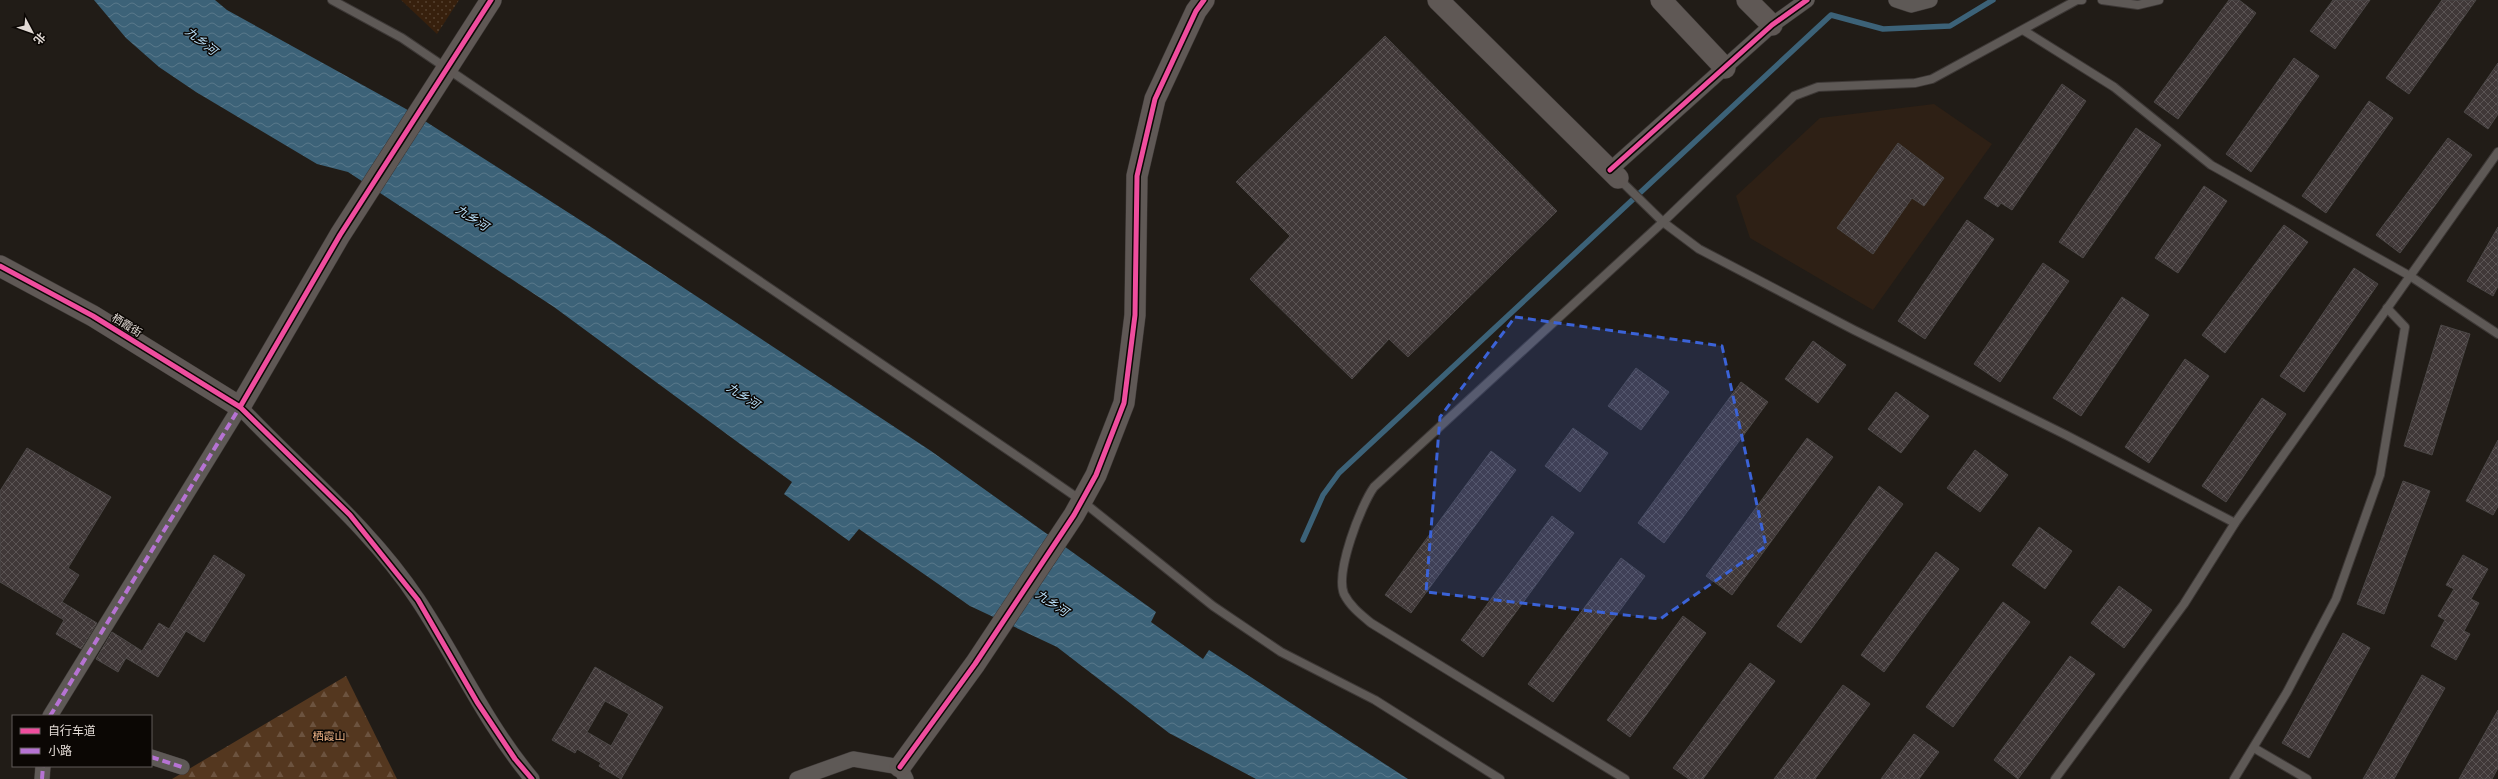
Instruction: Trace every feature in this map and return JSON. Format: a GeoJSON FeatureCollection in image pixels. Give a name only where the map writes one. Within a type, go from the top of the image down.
{"type":"FeatureCollection","features":[{"type":"Feature","properties":{"kind":"street"},"geometry":{"type":"LineString","coordinates":[[51,715],[240,407],[340,235],[491,0]]}},
{"type":"Feature","properties":{"kind":"street"},"geometry":{"type":"LineString","coordinates":[[797,779],[853,759],[903,773],[1078,508],[1096,475],[1124,403],[1136,315],[1137,176],[1155,98],[1196,11],[1204,0]]}},
{"type":"Feature","properties":{"kind":"street"},"geometry":{"type":"LineString","coordinates":[[1438,0],[1614,174],[1725,68],[1772,26],[1807,0]]}},
{"type":"Feature","properties":{"kind":"street"},"geometry":{"type":"LineString","coordinates":[[1661,0],[1725,68]]}},
{"type":"Feature","properties":{"kind":"street"},"geometry":{"type":"LineString","coordinates":[[1747,0],[1772,26]]}},
{"type":"Feature","properties":{"kind":"street"},"geometry":{"type":"LineString","coordinates":[[1896,0],[1911,5],[1930,0]]}},
{"type":"Feature","properties":{"kind":"street","name":"栖霞街"},"geometry":{"type":"LineString","coordinates":[[0,266],[93,316],[240,407]]}},
{"type":"Feature","properties":{"kind":"street"},"geometry":{"type":"LineString","coordinates":[[240,407],[350,515],[418,600],[477,702],[515,759],[532,779]]}},
{"type":"Feature","properties":{"kind":"street"},"geometry":{"type":"LineString","coordinates":[[152,757],[182,767]]}},
{"type":"Feature","properties":{"kind":"street"},"geometry":{"type":"LineString","coordinates":[[42,779],[43,767]]}},
{"type":"Feature","properties":{"kind":"lane"},"geometry":{"type":"LineString","coordinates":[[332,0],[402,38],[1078,508],[1213,606],[1281,652],[1376,700],[1500,779]]}},
{"type":"Feature","properties":{"kind":"lane"},"geometry":{"type":"LineString","coordinates":[[1625,779],[1370,623],[1353,608],[1343,592],[1343,574],[1349,544],[1364,501],[1374,487],[1663,222],[1794,96],[1818,87],[1915,83],[1932,80],[2023,30],[2082,0]]}},
{"type":"Feature","properties":{"kind":"lane"},"geometry":{"type":"LineString","coordinates":[[2102,0],[2138,5],[2159,0]]}},
{"type":"Feature","properties":{"kind":"lane"},"geometry":{"type":"LineString","coordinates":[[2023,30],[2114,87],[2211,165],[2410,276],[2498,334]]}},
{"type":"Feature","properties":{"kind":"lane"},"geometry":{"type":"LineString","coordinates":[[2055,779],[2184,604],[2235,523],[2498,152]]}},
{"type":"Feature","properties":{"kind":"lane"},"geometry":{"type":"LineString","coordinates":[[1614,174],[1663,222],[1699,249],[2235,523]]}},
{"type":"Feature","properties":{"kind":"lane"},"geometry":{"type":"LineString","coordinates":[[2234,779],[2287,692],[2336,599],[2380,475],[2405,327],[2387,308]]}},
{"type":"Feature","properties":{"kind":"lane"},"geometry":{"type":"LineString","coordinates":[[2254,748],[2307,779]]}},
{"type":"Feature","properties":{"kind":"highlighted area"},"geometry":{"type":"Polygon","coordinates":[[[1515,317],[1722,346],[1766,546],[1660,619],[1426,592],[1440,417],[1515,317]]]}},
{"type":"Feature","properties":{"kind":"shaded area"},"geometry":{"type":"Polygon","coordinates":[[[401,0],[459,0],[437,34],[401,0]]]}},
{"type":"Feature","properties":{"kind":"shaded area"},"geometry":{"type":"Polygon","coordinates":[[[1934,104],[1992,144],[1873,310],[1750,238],[1736,196],[1820,118],[1934,104]]]}},
{"type":"Feature","properties":{"kind":"green space","name":"栖霞山"},"geometry":{"type":"Polygon","coordinates":[[[346,676],[397,779],[172,779],[346,676]]]}},
{"type":"Feature","properties":{"kind":"water","name":"九乡河"},"geometry":{"type":"Polygon","coordinates":[[[94,0],[215,0],[227,10],[406,109],[605,236],[931,451],[1156,612],[1151,622],[1203,659],[1209,650],[1408,779],[1256,779],[1169,733],[1057,647],[970,606],[859,529],[849,541],[784,494],[792,482],[554,307],[348,172],[317,164],[196,92],[159,67],[126,38],[94,0]]]}},
{"type":"Feature","properties":{"kind":"building"},"geometry":{"type":"Polygon","coordinates":[[[2229,0],[2239,0],[2256,13],[2178,119],[2154,102],[2229,0]]]}},
{"type":"Feature","properties":{"kind":"building"},"geometry":{"type":"Polygon","coordinates":[[[2333,0],[2370,0],[2335,49],[2310,31],[2333,0]]]}},
{"type":"Feature","properties":{"kind":"building"},"geometry":{"type":"Polygon","coordinates":[[[2442,0],[2476,0],[2409,94],[2386,78],[2442,0]]]}},
{"type":"Feature","properties":{"kind":"building"},"geometry":{"type":"Polygon","coordinates":[[[1385,36],[1557,211],[1408,357],[1389,339],[1352,379],[1250,279],[1290,236],[1236,182],[1385,36]]]}},
{"type":"Feature","properties":{"kind":"building"},"geometry":{"type":"Polygon","coordinates":[[[2294,58],[2319,76],[2251,172],[2226,154],[2294,58]]]}},
{"type":"Feature","properties":{"kind":"building"},"geometry":{"type":"Polygon","coordinates":[[[2498,63],[2498,114],[2488,129],[2464,112],[2498,63]]]}},
{"type":"Feature","properties":{"kind":"building"},"geometry":{"type":"Polygon","coordinates":[[[2062,84],[2086,101],[2012,210],[2001,203],[1998,207],[1984,198],[2062,84]]]}},
{"type":"Feature","properties":{"kind":"building"},"geometry":{"type":"Polygon","coordinates":[[[2369,101],[2393,118],[2326,213],[2302,196],[2369,101]]]}},
{"type":"Feature","properties":{"kind":"building"},"geometry":{"type":"Polygon","coordinates":[[[2136,128],[2161,145],[2083,258],[2059,242],[2136,128]]]}},
{"type":"Feature","properties":{"kind":"building"},"geometry":{"type":"Polygon","coordinates":[[[2448,138],[2472,155],[2400,253],[2376,235],[2448,138]]]}},
{"type":"Feature","properties":{"kind":"building"},"geometry":{"type":"Polygon","coordinates":[[[1898,143],[1944,178],[1924,206],[1912,198],[1873,254],[1837,228],[1898,143]]]}},
{"type":"Feature","properties":{"kind":"building"},"geometry":{"type":"Polygon","coordinates":[[[2204,186],[2227,201],[2178,273],[2155,258],[2204,186]]]}},
{"type":"Feature","properties":{"kind":"building"},"geometry":{"type":"Polygon","coordinates":[[[1967,220],[1994,239],[1925,339],[1898,321],[1967,220]]]}},
{"type":"Feature","properties":{"kind":"building"},"geometry":{"type":"Polygon","coordinates":[[[2284,225],[2308,242],[2225,353],[2202,335],[2284,225]]]}},
{"type":"Feature","properties":{"kind":"building"},"geometry":{"type":"Polygon","coordinates":[[[2498,227],[2498,286],[2493,296],[2467,281],[2498,227]]]}},
{"type":"Feature","properties":{"kind":"building"},"geometry":{"type":"Polygon","coordinates":[[[2043,263],[2069,281],[2000,382],[1974,364],[2043,263]]]}},
{"type":"Feature","properties":{"kind":"building"},"geometry":{"type":"Polygon","coordinates":[[[2354,268],[2378,284],[2304,392],[2280,376],[2354,268]]]}},
{"type":"Feature","properties":{"kind":"building"},"geometry":{"type":"Polygon","coordinates":[[[2122,297],[2149,315],[2081,416],[2053,398],[2122,297]]]}},
{"type":"Feature","properties":{"kind":"building"},"geometry":{"type":"Polygon","coordinates":[[[2441,325],[2470,334],[2432,455],[2404,446],[2441,325]]]}},
{"type":"Feature","properties":{"kind":"building"},"geometry":{"type":"Polygon","coordinates":[[[1813,341],[1846,365],[1818,403],[1785,379],[1813,341]]]}},
{"type":"Feature","properties":{"kind":"building"},"geometry":{"type":"Polygon","coordinates":[[[2185,359],[2209,376],[2149,463],[2125,447],[2185,359]]]}},
{"type":"Feature","properties":{"kind":"building"},"geometry":{"type":"Polygon","coordinates":[[[1636,368],[1669,392],[1641,430],[1608,406],[1636,368]]]}},
{"type":"Feature","properties":{"kind":"building"},"geometry":{"type":"Polygon","coordinates":[[[1741,382],[1768,402],[1664,543],[1638,523],[1741,382]]]}},
{"type":"Feature","properties":{"kind":"building"},"geometry":{"type":"Polygon","coordinates":[[[1896,392],[1929,416],[1901,453],[1868,429],[1896,392]]]}},
{"type":"Feature","properties":{"kind":"building"},"geometry":{"type":"Polygon","coordinates":[[[2262,398],[2286,414],[2226,502],[2202,486],[2262,398]]]}},
{"type":"Feature","properties":{"kind":"building"},"geometry":{"type":"Polygon","coordinates":[[[1573,428],[1608,453],[1580,492],[1545,466],[1573,428]]]}},
{"type":"Feature","properties":{"kind":"building"},"geometry":{"type":"Polygon","coordinates":[[[1807,438],[1833,457],[1732,595],[1706,576],[1807,438]]]}},
{"type":"Feature","properties":{"kind":"building"},"geometry":{"type":"Polygon","coordinates":[[[2498,440],[2498,506],[2493,515],[2466,501],[2498,440]]]}},
{"type":"Feature","properties":{"kind":"building"},"geometry":{"type":"Polygon","coordinates":[[[27,448],[111,497],[68,568],[79,575],[62,602],[97,623],[81,649],[56,634],[64,620],[0,582],[0,491],[27,448]]]}},
{"type":"Feature","properties":{"kind":"building"},"geometry":{"type":"Polygon","coordinates":[[[1975,450],[2008,475],[1980,512],[1947,488],[1975,450]]]}},
{"type":"Feature","properties":{"kind":"building"},"geometry":{"type":"Polygon","coordinates":[[[1491,451],[1516,470],[1411,613],[1385,595],[1491,451]]]}},
{"type":"Feature","properties":{"kind":"building"},"geometry":{"type":"Polygon","coordinates":[[[2403,481],[2430,491],[2384,614],[2357,604],[2403,481]]]}},
{"type":"Feature","properties":{"kind":"building"},"geometry":{"type":"Polygon","coordinates":[[[1879,486],[1903,504],[1801,643],[1777,626],[1879,486]]]}},
{"type":"Feature","properties":{"kind":"building"},"geometry":{"type":"Polygon","coordinates":[[[1552,516],[1574,533],[1483,657],[1461,640],[1552,516]]]}},
{"type":"Feature","properties":{"kind":"building"},"geometry":{"type":"Polygon","coordinates":[[[2039,527],[2072,551],[2045,589],[2012,565],[2039,527]]]}},
{"type":"Feature","properties":{"kind":"building"},"geometry":{"type":"Polygon","coordinates":[[[1936,552],[1959,569],[1884,672],[1861,655],[1936,552]]]}},
{"type":"Feature","properties":{"kind":"building"},"geometry":{"type":"Polygon","coordinates":[[[214,555],[245,575],[204,642],[186,631],[158,677],[126,658],[118,672],[96,659],[112,632],[142,651],[159,623],[169,629],[214,555]]]}},
{"type":"Feature","properties":{"kind":"building"},"geometry":{"type":"Polygon","coordinates":[[[2463,555],[2488,569],[2471,599],[2479,603],[2464,631],[2470,634],[2456,660],[2431,646],[2445,620],[2438,616],[2454,589],[2446,585],[2463,555]]]}},
{"type":"Feature","properties":{"kind":"building"},"geometry":{"type":"Polygon","coordinates":[[[1621,558],[1645,576],[1553,702],[1528,684],[1621,558]]]}},
{"type":"Feature","properties":{"kind":"building"},"geometry":{"type":"Polygon","coordinates":[[[2119,586],[2152,610],[2124,648],[2091,623],[2119,586]]]}},
{"type":"Feature","properties":{"kind":"building"},"geometry":{"type":"Polygon","coordinates":[[[2003,602],[2030,622],[1953,727],[1926,707],[2003,602]]]}},
{"type":"Feature","properties":{"kind":"building"},"geometry":{"type":"Polygon","coordinates":[[[1683,616],[1706,633],[1630,737],[1607,720],[1683,616]]]}},
{"type":"Feature","properties":{"kind":"building"},"geometry":{"type":"Polygon","coordinates":[[[2343,633],[2370,648],[2309,758],[2282,743],[2343,633]]]}},
{"type":"Feature","properties":{"kind":"building"},"geometry":{"type":"Polygon","coordinates":[[[2070,656],[2095,674],[2018,779],[1994,760],[2070,656]]]}},
{"type":"Feature","properties":{"kind":"building"},"geometry":{"type":"Polygon","coordinates":[[[1750,663],[1775,681],[1703,779],[1689,779],[1673,768],[1750,663]]]}},
{"type":"Feature","properties":{"kind":"building"},"geometry":{"type":"Polygon","coordinates":[[[595,667],[663,707],[621,779],[599,766],[601,763],[577,749],[575,753],[552,740],[595,667]],[[605,701],[587,732],[611,746],[629,714],[605,701]]]}},
{"type":"Feature","properties":{"kind":"building"},"geometry":{"type":"Polygon","coordinates":[[[2422,675],[2445,688],[2394,779],[2363,779],[2422,675]]]}},
{"type":"Feature","properties":{"kind":"building"},"geometry":{"type":"Polygon","coordinates":[[[1843,685],[1870,704],[1815,779],[1774,779],[1843,685]]]}},
{"type":"Feature","properties":{"kind":"building"},"geometry":{"type":"Polygon","coordinates":[[[2498,710],[2498,768],[2492,779],[2459,779],[2498,710]]]}},
{"type":"Feature","properties":{"kind":"building"},"geometry":{"type":"Polygon","coordinates":[[[1914,734],[1939,752],[1919,779],[1881,779],[1914,734]]]}},
{"type":"Feature","properties":{"kind":"waterway"},"geometry":{"type":"LineString","coordinates":[[1303,540],[1323,495],[1339,473],[1831,15],[1883,29],[1950,26],[1993,0]]}},
{"type":"Feature","properties":{"kind":"marked path"},"geometry":{"type":"LineString","coordinates":[[51,715],[240,407]]}},
{"type":"Feature","properties":{"kind":"marked path"},"geometry":{"type":"LineString","coordinates":[[152,757],[182,767]]}},
{"type":"Feature","properties":{"kind":"marked path"},"geometry":{"type":"LineString","coordinates":[[42,779],[43,767]]}},
{"type":"Feature","properties":{"kind":"cycle path"},"geometry":{"type":"LineString","coordinates":[[240,407],[340,235],[491,0]]}},
{"type":"Feature","properties":{"kind":"cycle path"},"geometry":{"type":"LineString","coordinates":[[900,767],[975,664],[1074,515],[1096,475],[1124,403],[1135,315],[1137,176],[1155,99],[1196,11],[1204,0]]}},
{"type":"Feature","properties":{"kind":"cycle path"},"geometry":{"type":"LineString","coordinates":[[1610,170],[1772,25],[1807,0]]}},
{"type":"Feature","properties":{"kind":"cycle path"},"geometry":{"type":"LineString","coordinates":[[0,266],[93,316],[240,407],[350,515],[418,600],[477,702],[515,759],[532,779]]}}]}
